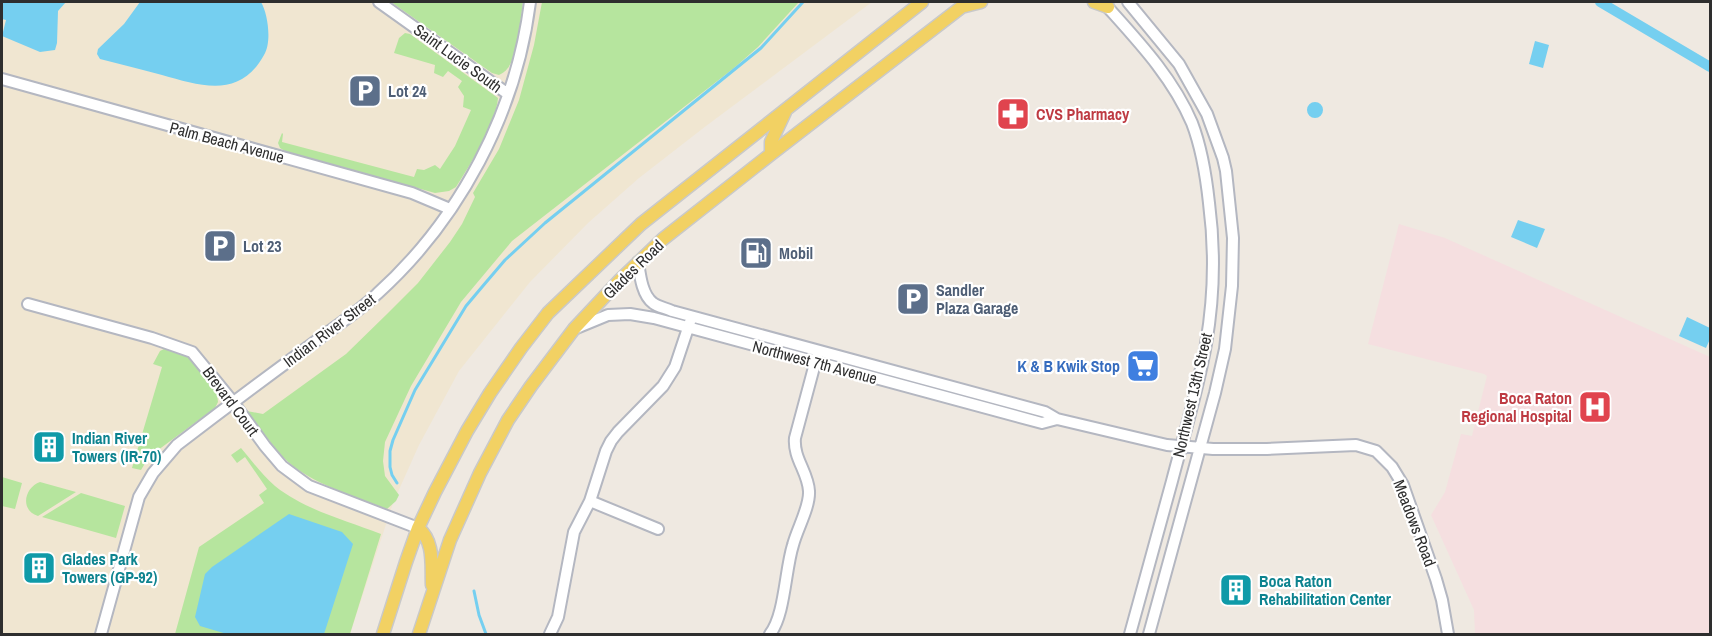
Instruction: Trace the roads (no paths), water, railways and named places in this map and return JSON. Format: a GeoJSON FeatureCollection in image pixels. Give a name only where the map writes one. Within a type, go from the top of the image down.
{"type":"FeatureCollection","features":[{"type":"Feature","properties":{"kind":"main road","name":"Glades Road"},"geometry":{"type":"LineString","coordinates":[[384,634],[418,528],[452,459],[490,393],[548,313],[641,224],[922,2]]}},
{"type":"Feature","properties":{"kind":"main road"},"geometry":{"type":"LineString","coordinates":[[964,5],[981,2]]}},
{"type":"Feature","properties":{"kind":"main road"},"geometry":{"type":"LineString","coordinates":[[1094,2],[1105,4]]}},
{"type":"Feature","properties":{"kind":"main road","name":"Glades Road"},"geometry":{"type":"LineString","coordinates":[[419,634],[450,540],[492,449],[531,386],[599,301],[663,239],[964,5]]}},
{"type":"Feature","properties":{"kind":"main road"},"geometry":{"type":"LineString","coordinates":[[771,154],[771,142],[786,108]]}},
{"type":"Feature","properties":{"kind":"main road"},"geometry":{"type":"LineString","coordinates":[[418,528],[429,540],[433,592]]}},
{"type":"Feature","properties":{"kind":"street","name":"Saint Lucie South"},"geometry":{"type":"LineString","coordinates":[[379,2],[508,94]]}},
{"type":"Feature","properties":{"kind":"street","name":"Indian River Street"},"geometry":{"type":"LineString","coordinates":[[100,634],[136,505],[148,480],[177,446],[376,295],[426,243],[450,209],[487,148],[508,94],[521,52],[530,2]]}},
{"type":"Feature","properties":{"kind":"street","name":"Northwest 13th Street"},"geometry":{"type":"LineString","coordinates":[[1128,2],[1167,48],[1189,79],[1207,114],[1226,171],[1233,254],[1225,349],[1149,634]]}},
{"type":"Feature","properties":{"kind":"street","name":"Northwest 13th Street"},"geometry":{"type":"LineString","coordinates":[[1105,4],[1153,60],[1174,90],[1192,124],[1204,161],[1213,240],[1206,341],[1198,384],[1130,634]]}},
{"type":"Feature","properties":{"kind":"street","name":"Palm Beach Avenue"},"geometry":{"type":"LineString","coordinates":[[2,80],[412,194],[450,209]]}},
{"type":"Feature","properties":{"kind":"street","name":"Northwest 7th Avenue"},"geometry":{"type":"LineString","coordinates":[[638,262],[647,297],[654,304],[672,311],[1045,411],[1057,419],[1167,445],[1200,448]]}},
{"type":"Feature","properties":{"kind":"street","name":"Brevard Court"},"geometry":{"type":"LineString","coordinates":[[28,304],[152,338],[192,352],[282,466],[309,486],[418,528]]}},
{"type":"Feature","properties":{"kind":"street","name":"Northwest 7th Avenue"},"geometry":{"type":"LineString","coordinates":[[574,330],[608,315],[654,318],[1042,423],[1057,419]]}},
{"type":"Feature","properties":{"kind":"street"},"geometry":{"type":"LineString","coordinates":[[550,634],[558,617],[574,532],[590,501],[606,451],[611,441],[663,386],[675,367],[692,315]]}},
{"type":"Feature","properties":{"kind":"street"},"geometry":{"type":"LineString","coordinates":[[770,634],[777,622],[787,567],[808,502],[807,482],[794,448],[818,350]]}},
{"type":"Feature","properties":{"kind":"street","name":"Meadows Road"},"geometry":{"type":"LineString","coordinates":[[1200,448],[1268,449],[1356,445],[1376,451],[1392,466],[1403,485],[1436,579],[1448,634]]}},
{"type":"Feature","properties":{"kind":"street"},"geometry":{"type":"LineString","coordinates":[[590,501],[658,529]]}},
{"type":"Feature","properties":{"kind":"water"},"geometry":{"type":"Polygon","coordinates":[[[2,2],[66,2],[58,11],[55,50],[40,52],[2,36],[6,20],[2,19],[2,2]]]}},
{"type":"Feature","properties":{"kind":"water"},"geometry":{"type":"Polygon","coordinates":[[[140,2],[261,2],[268,28],[268,43],[264,55],[254,69],[243,78],[231,84],[219,86],[191,83],[100,59],[97,54],[98,49],[124,24],[140,2]]]}},
{"type":"Feature","properties":{"kind":"water"},"geometry":{"type":"Polygon","coordinates":[[[1535,41],[1549,45],[1543,68],[1529,64],[1535,41]]]}},
{"type":"Feature","properties":{"kind":"water"},"geometry":{"type":"Polygon","coordinates":[[[1315,102],[1323,110],[1315,118],[1307,110],[1315,102]]]}},
{"type":"Feature","properties":{"kind":"water"},"geometry":{"type":"Polygon","coordinates":[[[1518,220],[1545,229],[1537,248],[1511,237],[1518,220]]]}},
{"type":"Feature","properties":{"kind":"water"},"geometry":{"type":"Polygon","coordinates":[[[1687,317],[1710,328],[1710,339],[1706,348],[1679,336],[1687,317]]]}},
{"type":"Feature","properties":{"kind":"water"},"geometry":{"type":"Polygon","coordinates":[[[289,514],[342,532],[353,544],[324,634],[227,634],[200,626],[195,617],[205,574],[289,514]]]}},
{"type":"Feature","properties":{"kind":"waterway"},"geometry":{"type":"LineString","coordinates":[[397,483],[390,467],[393,440],[415,390],[466,306],[482,287],[505,260],[545,223],[761,48],[803,2]]}},
{"type":"Feature","properties":{"kind":"waterway"},"geometry":{"type":"LineString","coordinates":[[1600,2],[1710,67]]}},
{"type":"Feature","properties":{"kind":"waterway"},"geometry":{"type":"LineString","coordinates":[[474,591],[486,634]]}},
{"type":"Feature","properties":{"kind":"place","name":"Lot 24"},"geometry":{"type":"Point","coordinates":[365,91]}},
{"type":"Feature","properties":{"kind":"place","name":"CVS Pharmacy"},"geometry":{"type":"Point","coordinates":[1013,114]}},
{"type":"Feature","properties":{"kind":"place","name":"Lot 23"},"geometry":{"type":"Point","coordinates":[220,246]}},
{"type":"Feature","properties":{"kind":"place","name":"Mobil"},"geometry":{"type":"Point","coordinates":[756,253]}},
{"type":"Feature","properties":{"kind":"place","name":"Sandler Plaza Garage"},"geometry":{"type":"Point","coordinates":[913,299]}},
{"type":"Feature","properties":{"kind":"place","name":"K & B Kwik Stop"},"geometry":{"type":"Point","coordinates":[1143,366]}},
{"type":"Feature","properties":{"kind":"place","name":"Boca Raton Regional Hospital"},"geometry":{"type":"Point","coordinates":[1595,407]}},
{"type":"Feature","properties":{"kind":"place","name":"Indian River Towers (IR-70)"},"geometry":{"type":"Point","coordinates":[49,447]}},
{"type":"Feature","properties":{"kind":"place","name":"Glades Park Towers (GP-92)"},"geometry":{"type":"Point","coordinates":[39,568]}},
{"type":"Feature","properties":{"kind":"place","name":"Boca Raton Rehabilitation Center"},"geometry":{"type":"Point","coordinates":[1236,590]}}]}
